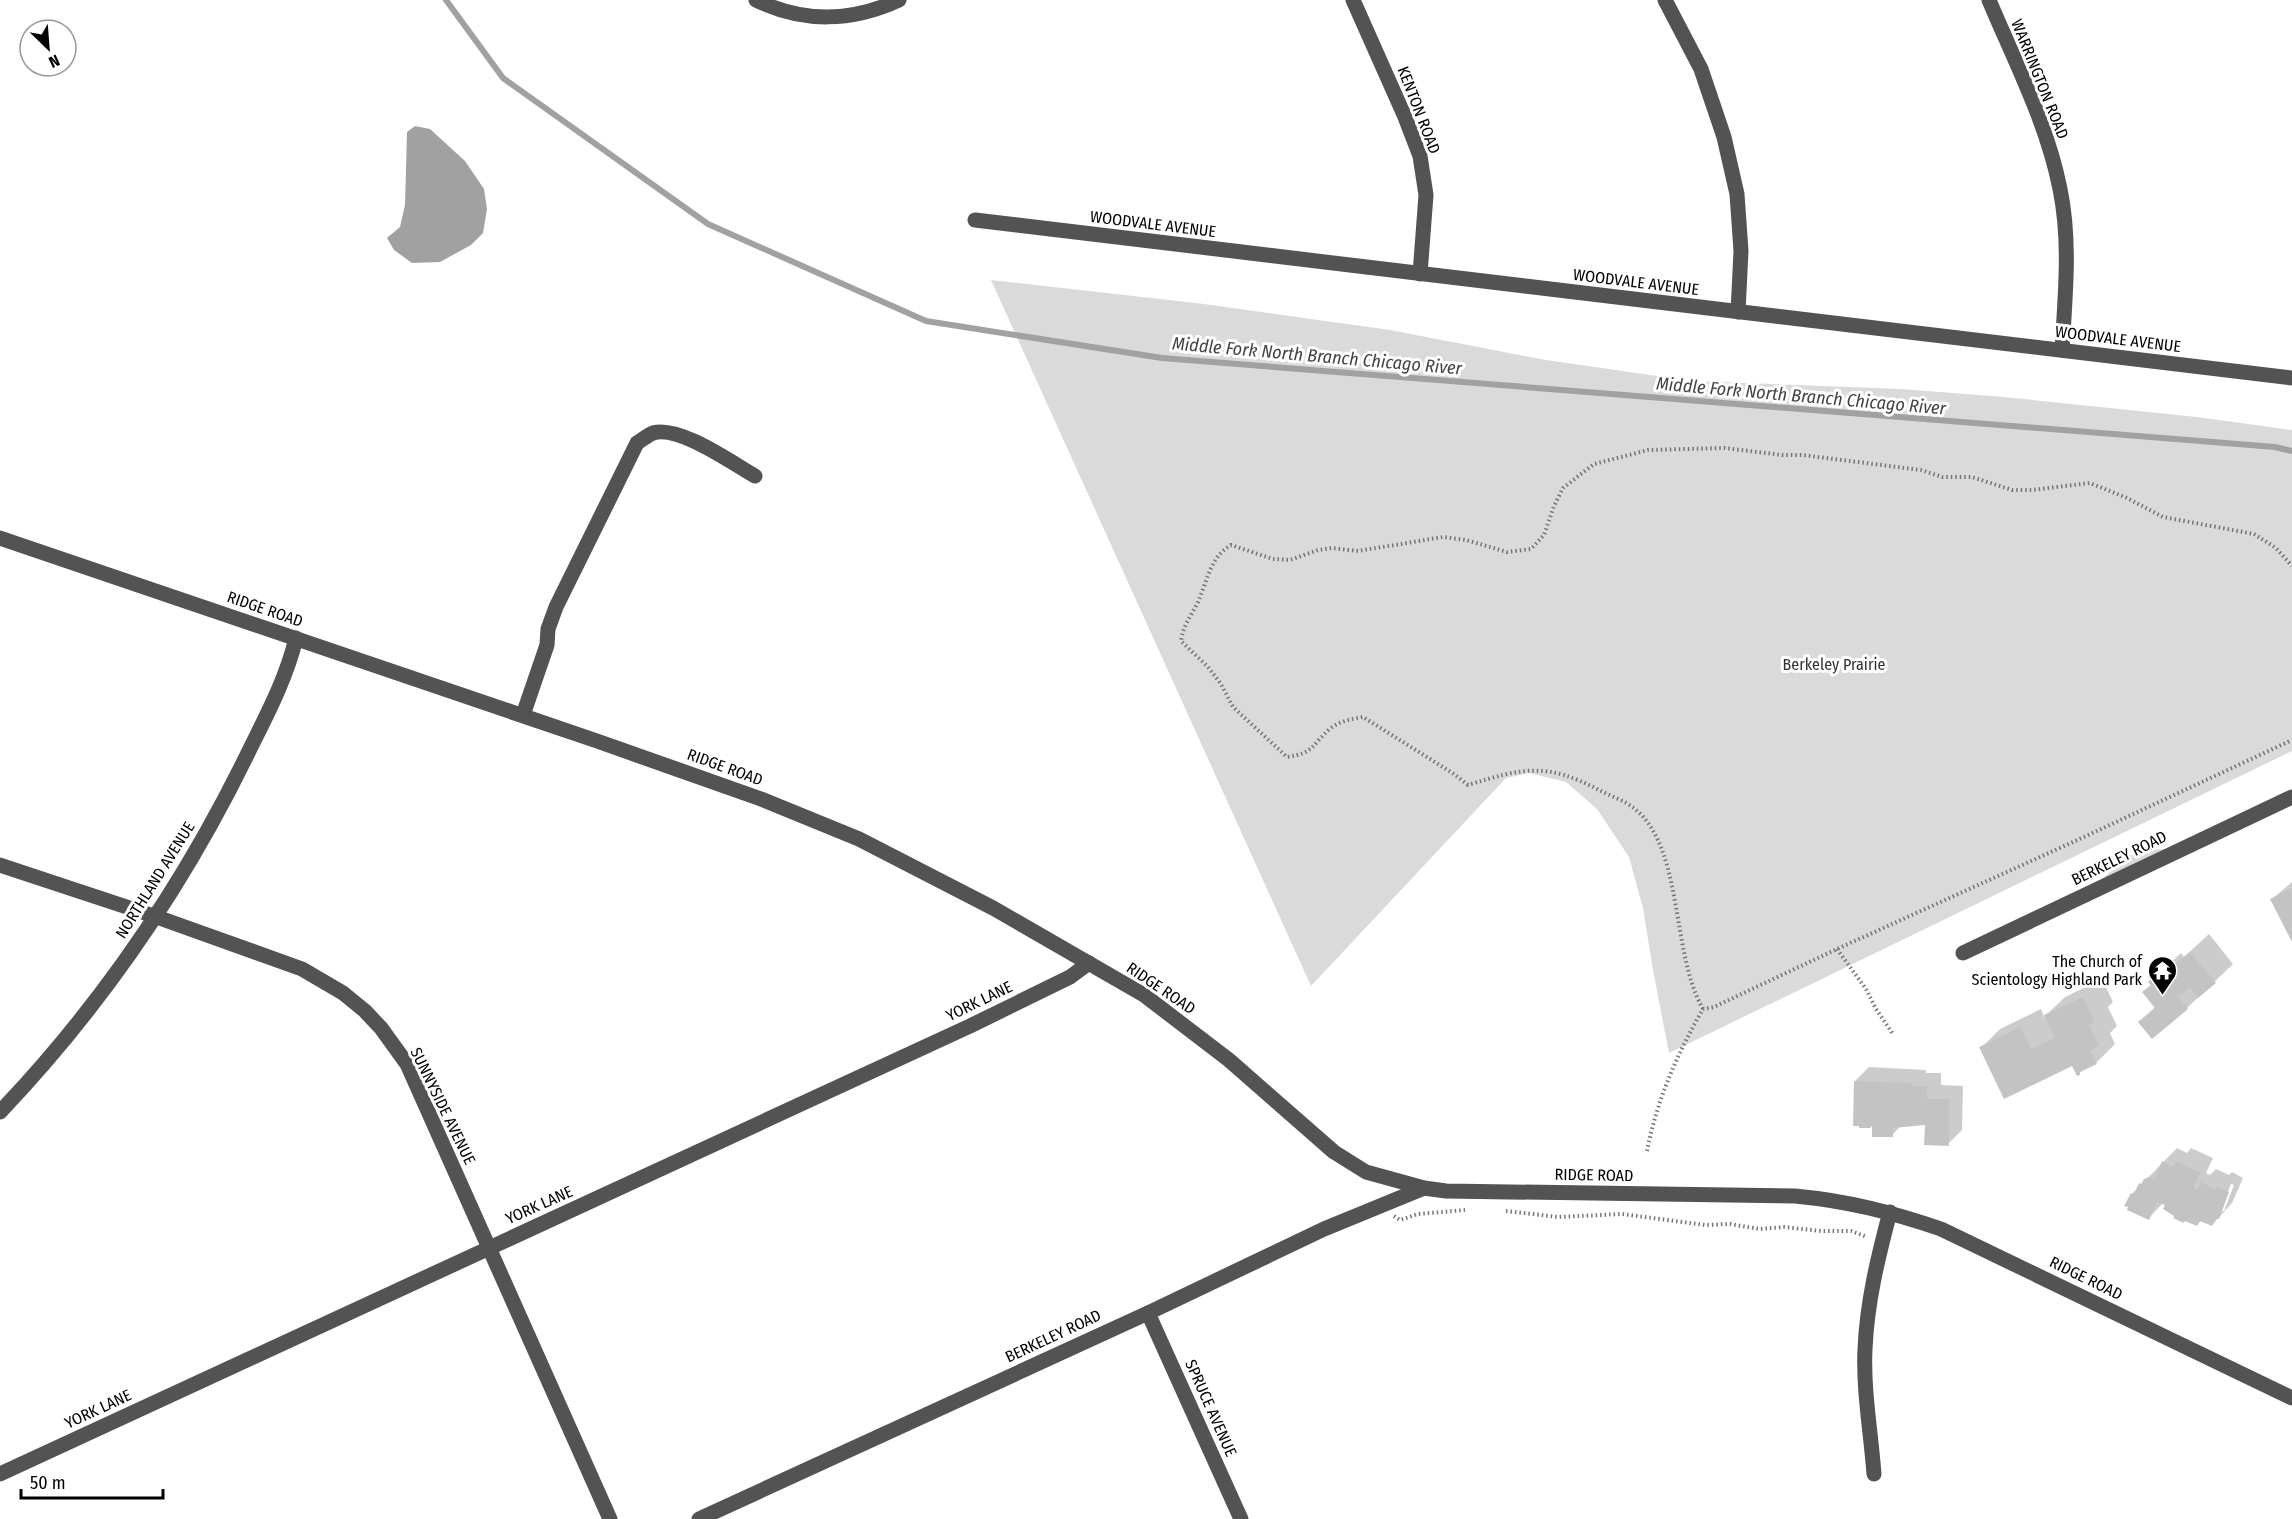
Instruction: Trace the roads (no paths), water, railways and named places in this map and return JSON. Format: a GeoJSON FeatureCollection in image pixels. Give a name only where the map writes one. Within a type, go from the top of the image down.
{"type":"FeatureCollection","features":[{"type":"Feature","properties":{"kind":"street"},"geometry":{"type":"LineString","coordinates":[[756,0],[796,15],[826,18],[857,15],[880,9],[899,0]]}},
{"type":"Feature","properties":{"kind":"street","name":"KENTON ROAD"},"geometry":{"type":"LineString","coordinates":[[1353,0],[1420,156],[1426,195],[1420,274]]}},
{"type":"Feature","properties":{"kind":"street"},"geometry":{"type":"LineString","coordinates":[[1665,0],[1701,69],[1724,137],[1737,194],[1741,251],[1738,312]]}},
{"type":"Feature","properties":{"kind":"street","name":"WARRINGTON ROAD"},"geometry":{"type":"LineString","coordinates":[[1989,0],[2043,127],[2060,190],[2067,255],[2062,350]]}},
{"type":"Feature","properties":{"kind":"street","name":"WOODVALE AVENUE"},"geometry":{"type":"LineString","coordinates":[[975,220],[2292,378]]}},
{"type":"Feature","properties":{"kind":"street"},"geometry":{"type":"LineString","coordinates":[[523,715],[547,645],[548,629],[556,607],[638,443],[653,433],[666,431],[684,435],[755,476]]}},
{"type":"Feature","properties":{"kind":"street","name":"RIDGE ROAD"},"geometry":{"type":"LineString","coordinates":[[0,538],[523,715],[750,795],[859,839],[993,908],[1144,995],[1194,1031],[1334,1152],[1366,1172],[1424,1188],[1446,1191],[1795,1196],[1838,1200],[1890,1212],[1952,1234],[2292,1398]]}},
{"type":"Feature","properties":{"kind":"street","name":"NORTHLAND AVENUE"},"geometry":{"type":"LineString","coordinates":[[0,1112],[76,1026],[139,942],[154,916],[180,880],[226,799],[290,662],[296,639]]}},
{"type":"Feature","properties":{"kind":"street","name":"BERKELEY ROAD"},"geometry":{"type":"LineString","coordinates":[[1963,953],[2292,797]]}},
{"type":"Feature","properties":{"kind":"street","name":"SUNNYSIDE AVENUE"},"geometry":{"type":"LineString","coordinates":[[0,865],[154,916],[302,969],[343,993],[381,1028],[407,1064],[610,1519]]}},
{"type":"Feature","properties":{"kind":"street","name":"YORK LANE"},"geometry":{"type":"LineString","coordinates":[[0,1474],[970,1026],[1070,977],[1089,963]]}},
{"type":"Feature","properties":{"kind":"street","name":"BERKELEY ROAD"},"geometry":{"type":"LineString","coordinates":[[699,1519],[1324,1229],[1424,1188]]}},
{"type":"Feature","properties":{"kind":"street"},"geometry":{"type":"LineString","coordinates":[[1874,1474],[1865,1348],[1871,1292],[1890,1212]]}},
{"type":"Feature","properties":{"kind":"street","name":"SPRUCE AVENUE"},"geometry":{"type":"LineString","coordinates":[[1148,1312],[1241,1519]]}},
{"type":"Feature","properties":{"kind":"waterway","name":"Middle Fork North Branch Chicago River"},"geometry":{"type":"LineString","coordinates":[[446,0],[503,78],[708,224],[926,321],[1162,358],[2275,447],[2292,451]]}},
{"type":"Feature","properties":{"kind":"place","name":"The Church of Scientology Highland Park"},"geometry":{"type":"Point","coordinates":[2163,996]}},
{"type":"Feature","properties":{"kind":"park label","name":"Berkeley Prairie"},"geometry":{"type":"Point","coordinates":[1834,664]}}]}
